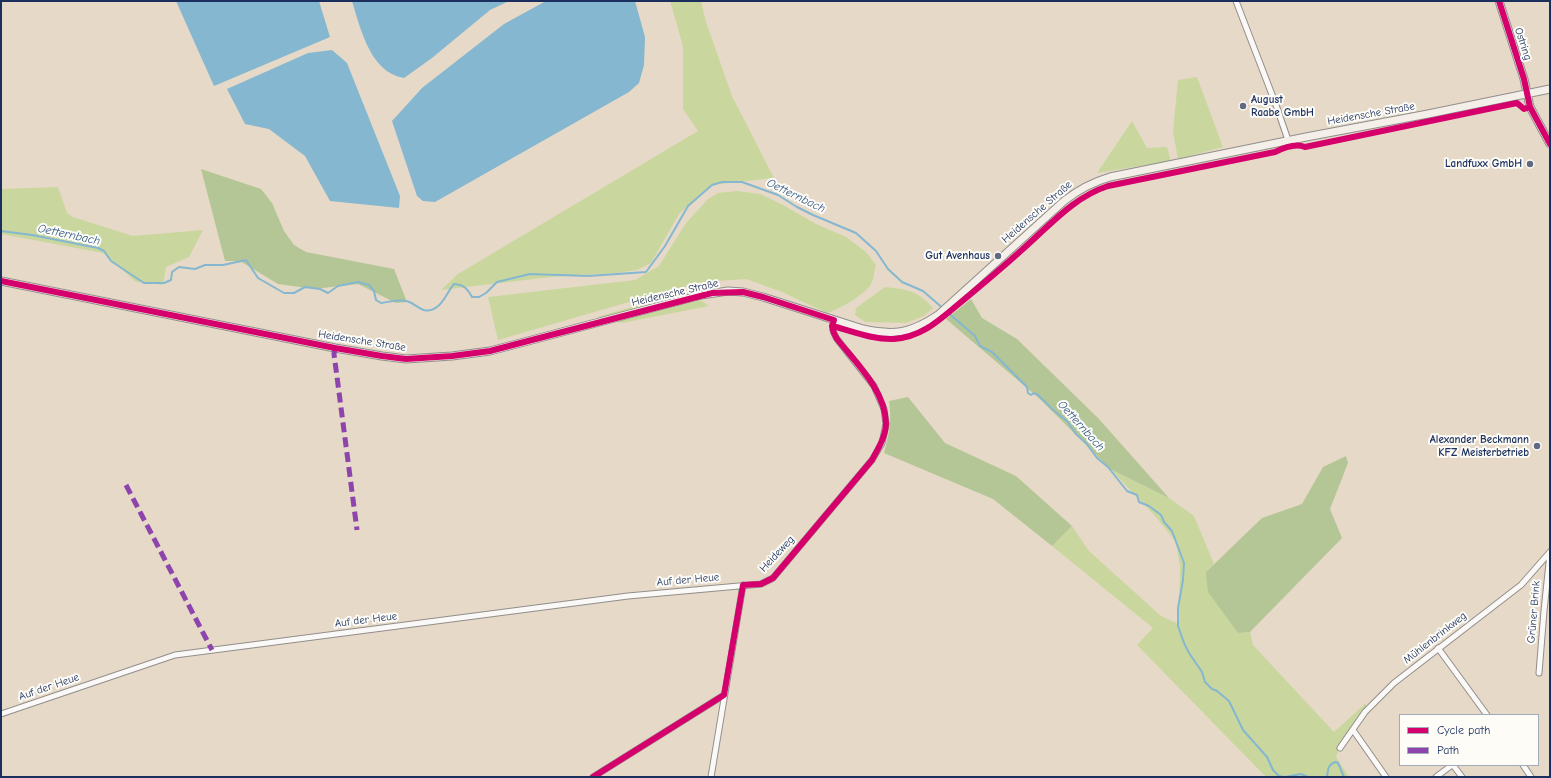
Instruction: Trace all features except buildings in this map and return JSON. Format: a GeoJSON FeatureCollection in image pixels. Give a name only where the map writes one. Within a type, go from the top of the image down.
{"type":"FeatureCollection","features":[{"type":"Feature","properties":{"kind":"main road","name":"Ostring"},"geometry":{"type":"LineString","coordinates":[[1499,1],[1528,93],[1530,107],[1550,144]]}},
{"type":"Feature","properties":{"kind":"main road","name":"Heidensche Straße"},"geometry":{"type":"LineString","coordinates":[[1,281],[328,346],[406,359],[429,359],[490,351],[712,293],[728,291],[743,292],[763,297],[880,333],[895,333],[908,331],[923,325],[938,315],[1064,201],[1084,187],[1110,177],[1288,140],[1416,117],[1550,89]]}},
{"type":"Feature","properties":{"kind":"street"},"geometry":{"type":"LineString","coordinates":[[1236,1],[1288,140]]}},
{"type":"Feature","properties":{"kind":"street","name":"Heideweg"},"geometry":{"type":"LineString","coordinates":[[743,585],[761,584],[773,578],[872,460],[882,443],[886,424],[884,409],[874,386],[837,339],[832,326],[834,320]]}},
{"type":"Feature","properties":{"kind":"street","name":"Mühlenbrinkweg"},"geometry":{"type":"LineString","coordinates":[[1340,748],[1365,712],[1394,683],[1521,585],[1550,552]]}},
{"type":"Feature","properties":{"kind":"street","name":"Grüner Brink"},"geometry":{"type":"LineString","coordinates":[[1539,672],[1550,552]]}},
{"type":"Feature","properties":{"kind":"street"},"geometry":{"type":"LineString","coordinates":[[711,777],[743,585]]}},
{"type":"Feature","properties":{"kind":"street","name":"Auf der Heue"},"geometry":{"type":"LineString","coordinates":[[1,714],[175,655],[628,596],[743,585]]}},
{"type":"Feature","properties":{"kind":"street"},"geometry":{"type":"LineString","coordinates":[[1438,648],[1486,714]]}},
{"type":"Feature","properties":{"kind":"street"},"geometry":{"type":"LineString","coordinates":[[593,777],[724,696]]}},
{"type":"Feature","properties":{"kind":"street"},"geometry":{"type":"LineString","coordinates":[[1353,730],[1386,777]]}},
{"type":"Feature","properties":{"kind":"street"},"geometry":{"type":"LineString","coordinates":[[1436,777],[1452,766]]}},
{"type":"Feature","properties":{"kind":"street"},"geometry":{"type":"LineString","coordinates":[[1454,766],[1462,777]]}},
{"type":"Feature","properties":{"kind":"street"},"geometry":{"type":"LineString","coordinates":[[1524,766],[1531,777]]}},
{"type":"Feature","properties":{"kind":"green space"},"geometry":{"type":"Polygon","coordinates":[[[670,1],[701,1],[706,22],[732,96],[774,178],[711,185],[679,214],[651,263],[637,270],[617,273],[551,277],[441,290],[458,274],[698,131],[683,109],[683,46],[670,1]]]}},
{"type":"Feature","properties":{"kind":"green space"},"geometry":{"type":"Polygon","coordinates":[[[1197,77],[1223,147],[1178,159],[1173,132],[1178,80],[1197,77]]]}},
{"type":"Feature","properties":{"kind":"green space"},"geometry":{"type":"Polygon","coordinates":[[[1132,121],[1147,148],[1167,147],[1171,161],[1097,173],[1132,121]]]}},
{"type":"Feature","properties":{"kind":"green space"},"geometry":{"type":"Polygon","coordinates":[[[201,169],[261,189],[272,203],[284,231],[294,245],[306,252],[394,269],[407,302],[396,303],[358,284],[314,289],[278,284],[240,261],[225,261],[201,169]]]}},
{"type":"Feature","properties":{"kind":"green space"},"geometry":{"type":"Polygon","coordinates":[[[58,187],[67,213],[73,217],[133,236],[203,230],[189,257],[166,267],[163,285],[136,282],[103,253],[1,234],[1,189],[58,187]]]}},
{"type":"Feature","properties":{"kind":"green space"},"geometry":{"type":"Polygon","coordinates":[[[737,191],[760,194],[816,224],[846,237],[866,252],[876,265],[871,284],[864,292],[851,301],[838,309],[827,313],[782,292],[746,279],[716,281],[677,288],[498,340],[488,297],[635,280],[659,266],[686,223],[708,199],[718,193],[737,191]]]}},
{"type":"Feature","properties":{"kind":"green space"},"geometry":{"type":"Polygon","coordinates":[[[885,287],[906,290],[917,294],[928,302],[933,308],[924,316],[906,323],[865,322],[855,315],[856,308],[885,287]]]}},
{"type":"Feature","properties":{"kind":"green space"},"geometry":{"type":"Polygon","coordinates":[[[688,291],[709,306],[622,323],[597,317],[688,291]]]}},
{"type":"Feature","properties":{"kind":"green space"},"geometry":{"type":"Polygon","coordinates":[[[971,299],[982,318],[1017,339],[1099,419],[1169,498],[1110,469],[1041,400],[946,319],[971,299]]]}},
{"type":"Feature","properties":{"kind":"green space"},"geometry":{"type":"Polygon","coordinates":[[[908,397],[945,443],[1016,476],[1072,526],[1052,546],[993,499],[884,453],[890,427],[889,401],[908,397]]]}},
{"type":"Feature","properties":{"kind":"green space"},"geometry":{"type":"Polygon","coordinates":[[[1346,456],[1348,463],[1330,509],[1342,538],[1250,632],[1238,633],[1208,592],[1206,572],[1262,518],[1302,504],[1323,467],[1346,456]]]}},
{"type":"Feature","properties":{"kind":"green space"},"geometry":{"type":"Polygon","coordinates":[[[1110,469],[1169,498],[1194,516],[1214,564],[1206,572],[1238,633],[1250,632],[1253,645],[1334,732],[1366,703],[1366,709],[1344,737],[1336,757],[1349,777],[1266,777],[1137,645],[1153,628],[1052,546],[1072,526],[1089,551],[1161,616],[1179,624],[1180,567],[1176,542],[1156,517],[1110,469]]]}},
{"type":"Feature","properties":{"kind":"water"},"geometry":{"type":"Polygon","coordinates":[[[176,1],[319,1],[330,37],[214,86],[176,1]]]}},
{"type":"Feature","properties":{"kind":"water"},"geometry":{"type":"Polygon","coordinates":[[[352,1],[509,1],[490,10],[432,58],[404,78],[392,74],[377,61],[361,31],[352,1]]]}},
{"type":"Feature","properties":{"kind":"water"},"geometry":{"type":"Polygon","coordinates":[[[546,1],[635,1],[645,37],[644,65],[639,83],[629,92],[435,202],[423,201],[417,196],[392,121],[422,88],[504,24],[546,1]]]}},
{"type":"Feature","properties":{"kind":"water"},"geometry":{"type":"Polygon","coordinates":[[[332,50],[347,63],[400,196],[399,208],[330,201],[305,156],[269,129],[245,124],[227,89],[308,53],[332,50]]]}},
{"type":"Feature","properties":{"kind":"waterway","name":"Oetternbach"},"geometry":{"type":"LineString","coordinates":[[1,231],[32,235],[98,248],[104,251],[111,261],[144,283],[164,283],[171,280],[172,272],[179,267],[195,269],[205,265],[223,265],[246,260],[258,278],[284,293],[294,293],[305,287],[320,289],[328,293],[338,286],[358,282],[369,285],[374,291],[376,300],[381,303],[403,300],[428,311],[439,305],[454,284],[465,288],[472,297],[479,297],[486,293],[497,282],[530,274],[588,276],[646,272],[665,246],[688,206],[712,185],[722,182],[742,182],[778,195],[813,215],[856,233],[876,251],[888,269],[902,282],[923,291],[975,336],[980,346],[992,352],[1027,387],[1028,393],[1031,395],[1034,393],[1038,395],[1067,421],[1076,434],[1086,443],[1097,458],[1108,467],[1127,491],[1137,495],[1139,502],[1149,506],[1161,515],[1164,522],[1172,531],[1184,563],[1183,580],[1178,608],[1178,626],[1184,643],[1202,672],[1205,682],[1229,701],[1243,730],[1267,757],[1273,770],[1279,776],[1284,777]]}},
{"type":"Feature","properties":{"kind":"waterway","name":"Oetternbach"},"geometry":{"type":"LineString","coordinates":[[1327,777],[1328,769],[1333,763],[1336,762],[1338,763],[1344,777]]}},
{"type":"Feature","properties":{"kind":"waterway","name":"Oetternbach"},"geometry":{"type":"LineString","coordinates":[[1285,777],[1301,774],[1308,777]]}},
{"type":"Feature","properties":{"kind":"marked path"},"geometry":{"type":"LineString","coordinates":[[335,348],[334,354],[357,530]]}},
{"type":"Feature","properties":{"kind":"marked path"},"geometry":{"type":"LineString","coordinates":[[126,485],[212,650]]}},
{"type":"Feature","properties":{"kind":"cycle path"},"geometry":{"type":"LineString","coordinates":[[1499,1],[1524,79],[1530,107],[1550,144]]}},
{"type":"Feature","properties":{"kind":"cycle path"},"geometry":{"type":"LineString","coordinates":[[832,326],[870,337],[886,339],[903,338],[920,332],[941,318],[972,293],[1073,204],[1108,186],[1275,152],[1289,146],[1305,147],[1517,103],[1524,109],[1530,107]]}},
{"type":"Feature","properties":{"kind":"cycle path"},"geometry":{"type":"LineString","coordinates":[[1,281],[335,348],[406,359],[452,356],[490,351],[712,293],[743,292],[834,320],[833,328],[837,339],[861,367],[881,399],[886,428],[877,451],[872,460],[773,578],[761,584],[743,585],[724,695],[593,777]]}},
{"type":"Feature","properties":{"kind":"place","name":"August Raabe GmbH"},"geometry":{"type":"Point","coordinates":[1243,106]}},
{"type":"Feature","properties":{"kind":"place","name":"Landfuxx GmbH"},"geometry":{"type":"Point","coordinates":[1530,164]}},
{"type":"Feature","properties":{"kind":"place","name":"Gut Avenhaus"},"geometry":{"type":"Point","coordinates":[998,256]}},
{"type":"Feature","properties":{"kind":"place","name":"Alexander Beckmann KFZ Meisterbetrieb"},"geometry":{"type":"Point","coordinates":[1537,446]}}]}
